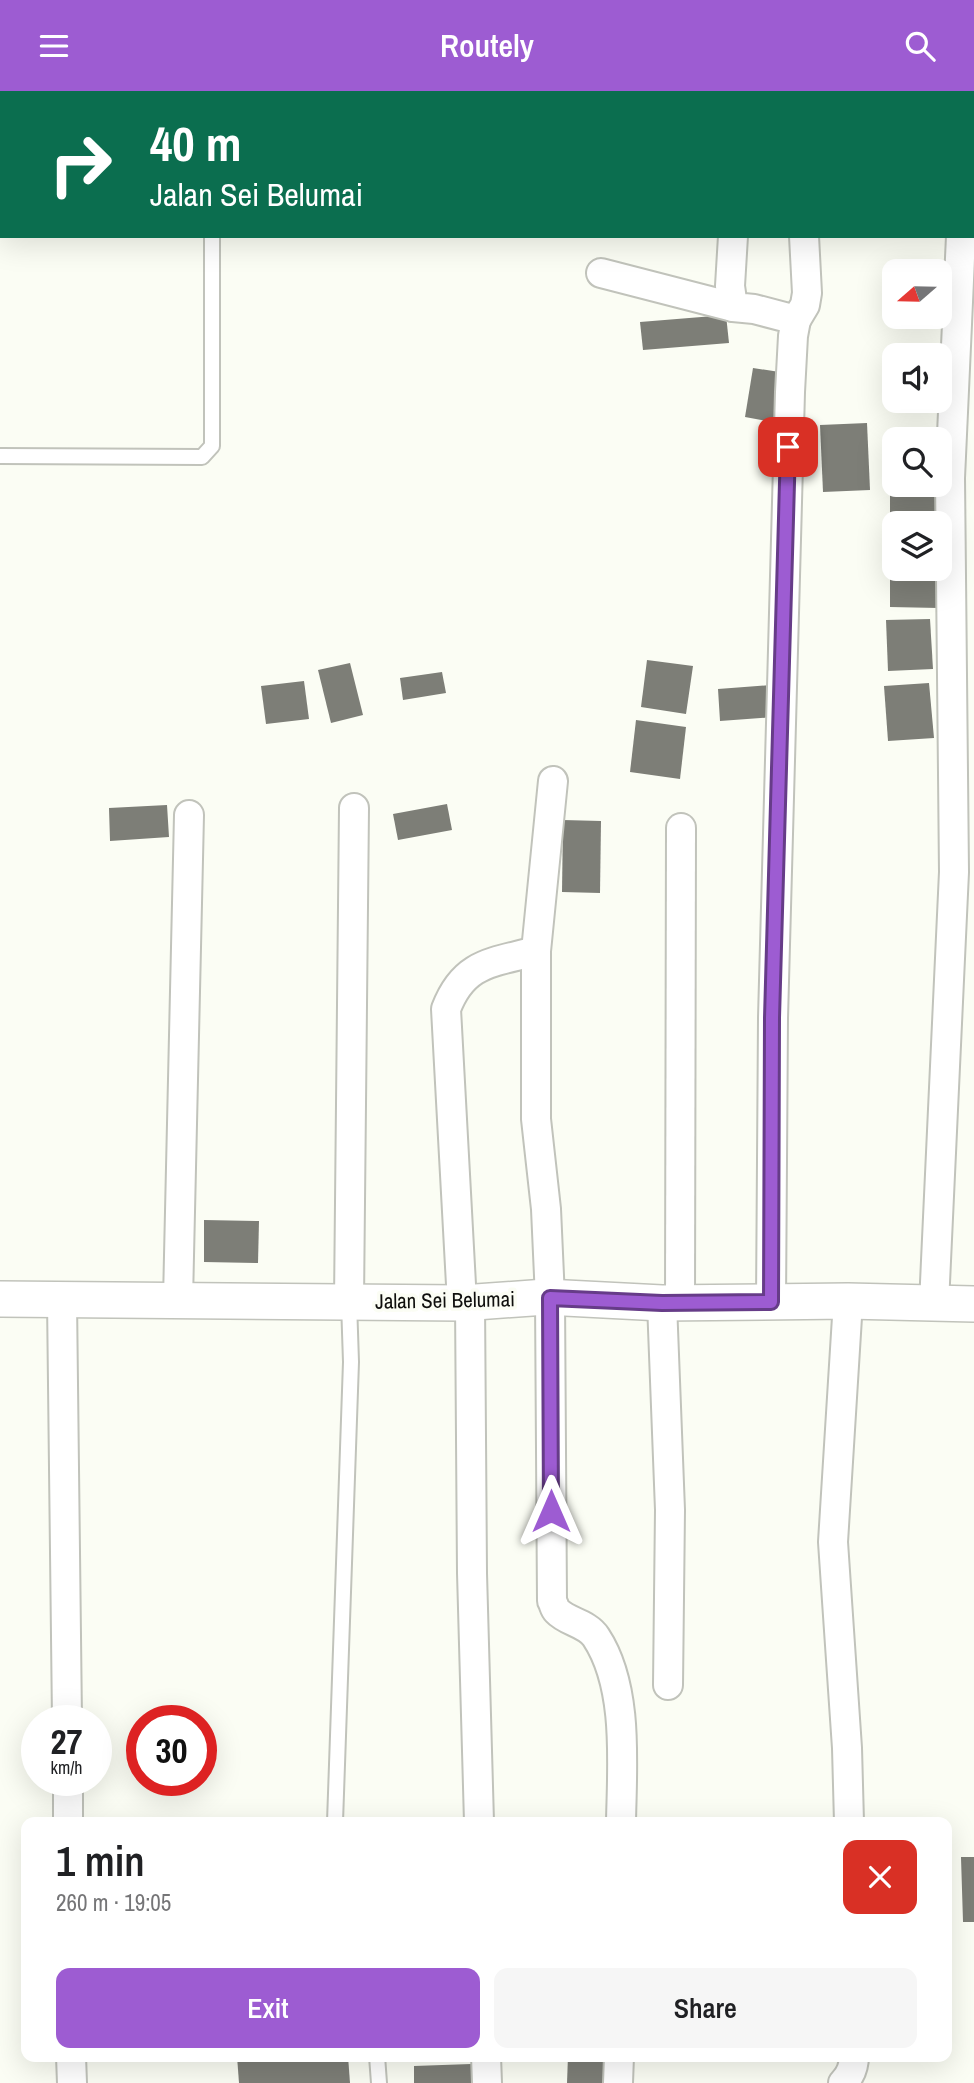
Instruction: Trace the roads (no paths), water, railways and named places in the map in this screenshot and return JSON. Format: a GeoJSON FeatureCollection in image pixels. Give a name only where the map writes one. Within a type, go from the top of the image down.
{"type":"FeatureCollection","features":[{"type":"Feature","properties":{"kind":"street"},"geometry":{"type":"LineString","coordinates":[[733,238],[730,286],[733,307]]}},
{"type":"Feature","properties":{"kind":"street"},"geometry":{"type":"LineString","coordinates":[[771,1302],[772,1018],[790,392],[793,336],[796,320],[805,305],[807,293],[804,238]]}},
{"type":"Feature","properties":{"kind":"street"},"geometry":{"type":"LineString","coordinates":[[934,1304],[964,872],[950,478],[961,238]]}},
{"type":"Feature","properties":{"kind":"street"},"geometry":{"type":"LineString","coordinates":[[601,273],[733,307],[796,320]]}},
{"type":"Feature","properties":{"kind":"street"},"geometry":{"type":"LineString","coordinates":[[553,781],[536,951],[537,1119],[547,1209],[550,1298],[552,1601],[557,1611],[591,1630],[613,1677],[621,1713],[621,1817]]}},
{"type":"Feature","properties":{"kind":"street"},"geometry":{"type":"LineString","coordinates":[[349,1301],[354,808]]}},
{"type":"Feature","properties":{"kind":"street"},"geometry":{"type":"LineString","coordinates":[[178,1300],[189,815]]}},
{"type":"Feature","properties":{"kind":"street"},"geometry":{"type":"LineString","coordinates":[[668,1685],[671,1303],[681,828]]}},
{"type":"Feature","properties":{"kind":"street"},"geometry":{"type":"LineString","coordinates":[[479,1817],[466,1303],[446,1009],[452,994],[470,972],[487,964],[536,951]]}},
{"type":"Feature","properties":{"kind":"street","name":"Jalan Sei Belumai"},"geometry":{"type":"LineString","coordinates":[[0,1299],[466,1303],[550,1298],[671,1303],[848,1301],[974,1304]]}},
{"type":"Feature","properties":{"kind":"street"},"geometry":{"type":"LineString","coordinates":[[62,1300],[67,1705]]}},
{"type":"Feature","properties":{"kind":"street"},"geometry":{"type":"LineString","coordinates":[[848,1301],[833,1542],[847,1748],[849,1817]]}},
{"type":"Feature","properties":{"kind":"street"},"geometry":{"type":"LineString","coordinates":[[68,1796],[68,1817]]}},
{"type":"Feature","properties":{"kind":"street"},"geometry":{"type":"LineString","coordinates":[[71,2062],[72,2083]]}},
{"type":"Feature","properties":{"kind":"street"},"geometry":{"type":"LineString","coordinates":[[486,2062],[487,2083]]}},
{"type":"Feature","properties":{"kind":"street"},"geometry":{"type":"LineString","coordinates":[[618,2083],[619,2062]]}},
{"type":"Feature","properties":{"kind":"street"},"geometry":{"type":"LineString","coordinates":[[844,2083],[854,2062]]}},
{"type":"Feature","properties":{"kind":"lane"},"geometry":{"type":"LineString","coordinates":[[0,456],[202,457],[212,446],[212,238]]}},
{"type":"Feature","properties":{"kind":"lane"},"geometry":{"type":"LineString","coordinates":[[335,1817],[350,1376],[349,1301]]}},
{"type":"Feature","properties":{"kind":"lane"},"geometry":{"type":"LineString","coordinates":[[377,2062],[379,2083]]}}]}
